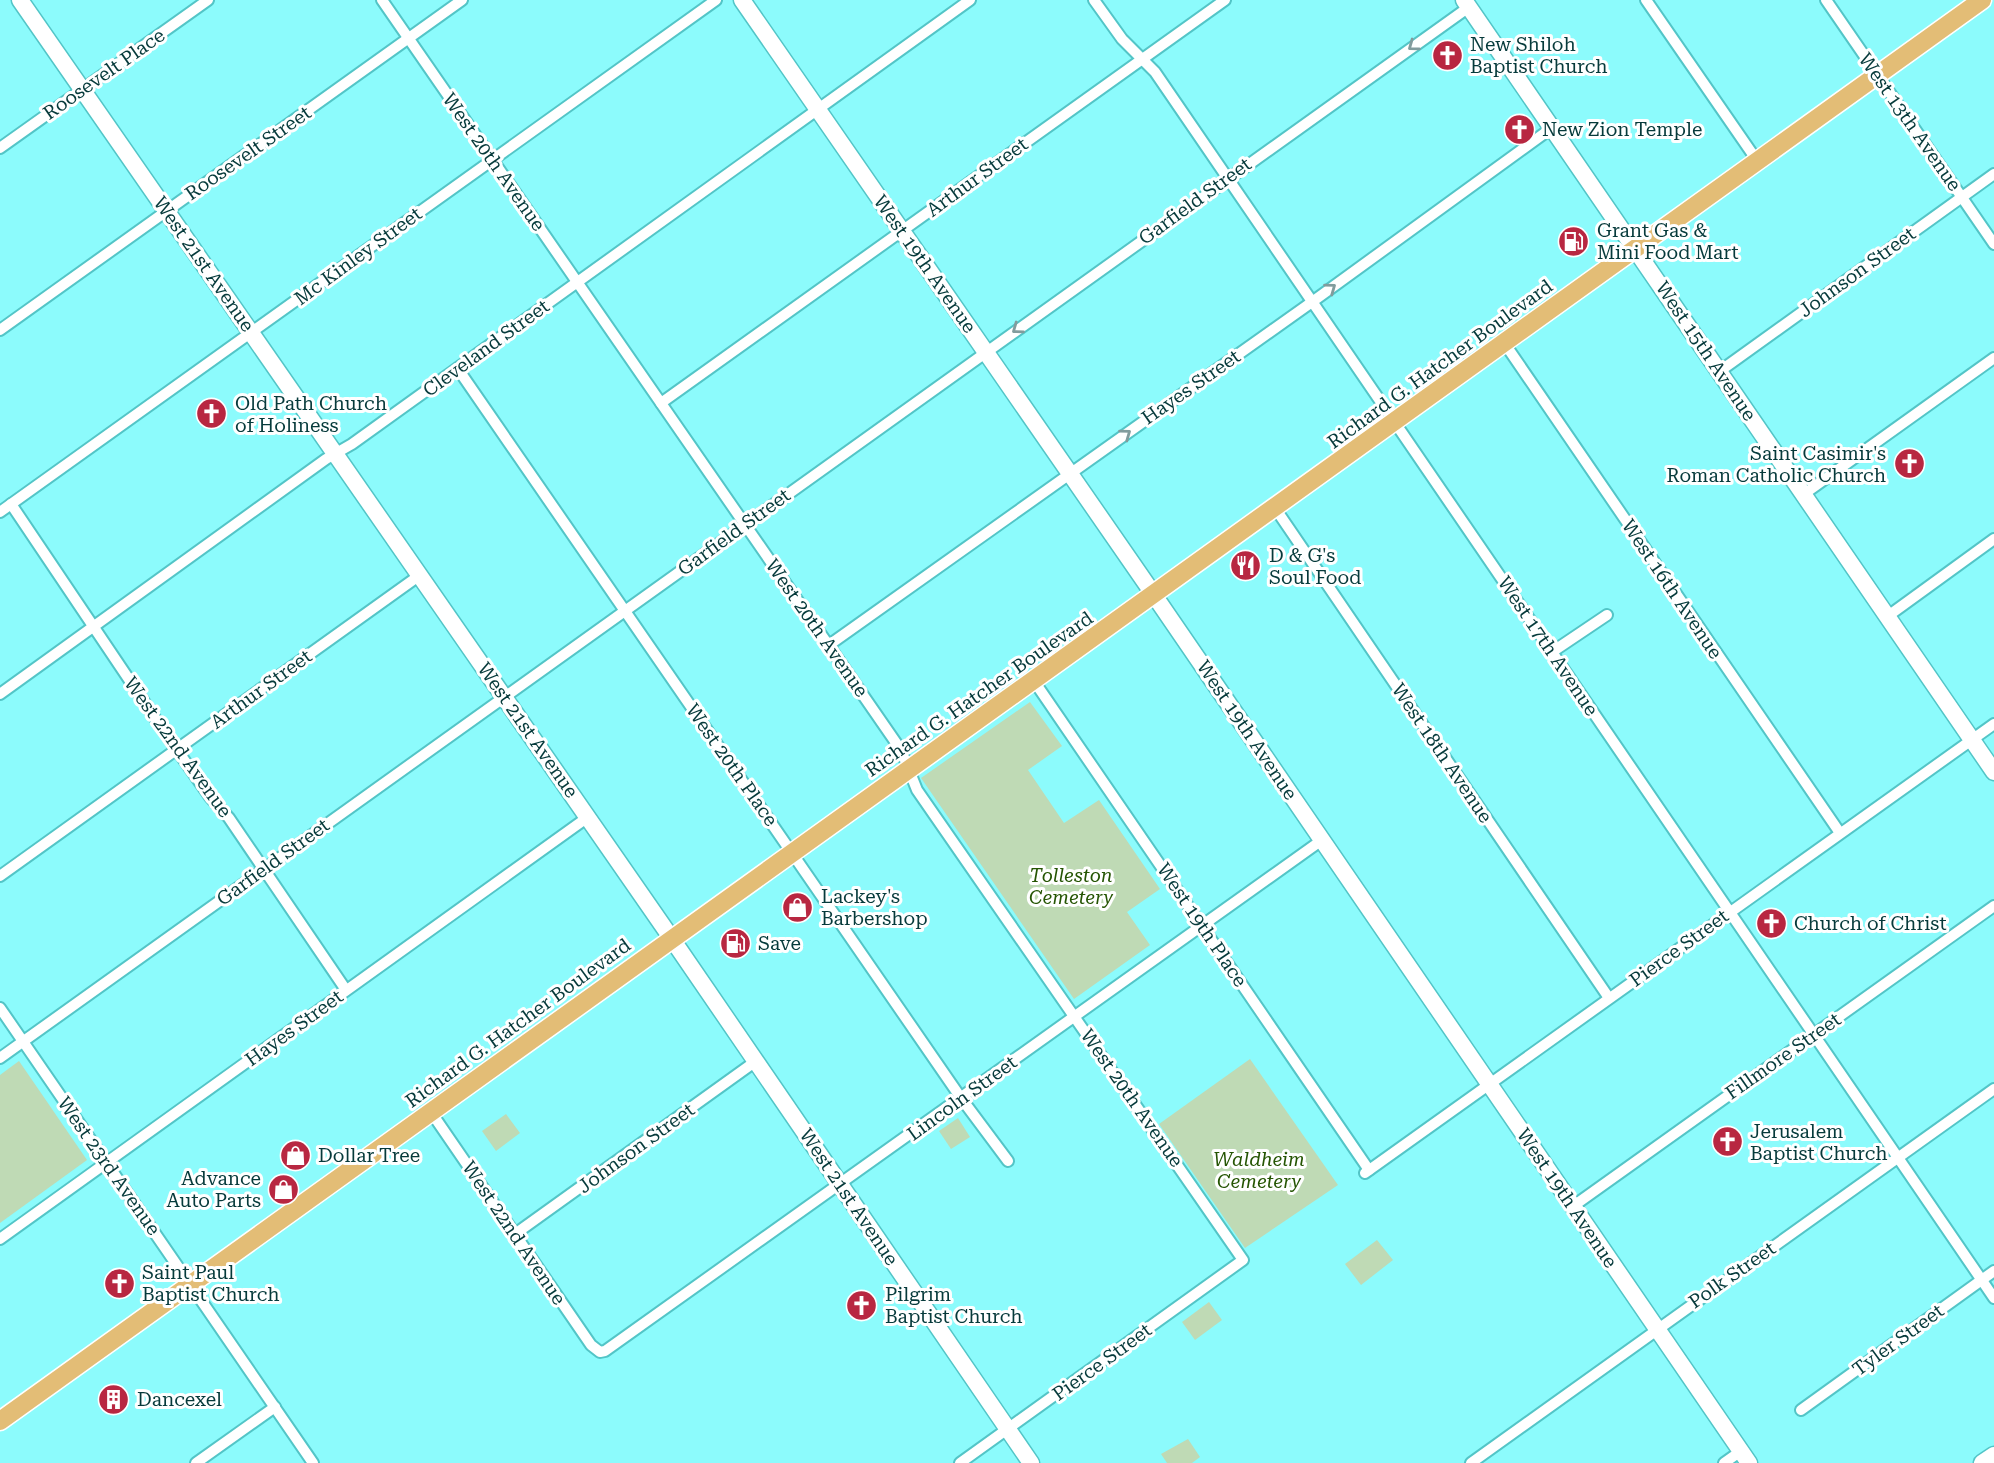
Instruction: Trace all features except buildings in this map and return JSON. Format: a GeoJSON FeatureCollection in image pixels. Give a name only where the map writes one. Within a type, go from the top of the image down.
{"type":"FeatureCollection","features":[{"type":"Feature","properties":{"kind":"main road","name":"Richard G. Hatcher Boulevard"},"geometry":{"type":"LineString","coordinates":[[0,1421],[1982,0]]}},
{"type":"Feature","properties":{"kind":"street","name":"West 21st Avenue"},"geometry":{"type":"LineString","coordinates":[[20,0],[588,817],[1031,1463]]}},
{"type":"Feature","properties":{"kind":"street","name":"Roosevelt Place"},"geometry":{"type":"LineString","coordinates":[[0,148],[208,0]]}},
{"type":"Feature","properties":{"kind":"street","name":"West 20th Avenue"},"geometry":{"type":"LineString","coordinates":[[382,0],[901,750],[917,790],[1243,1260]]}},
{"type":"Feature","properties":{"kind":"street","name":"Roosevelt Street"},"geometry":{"type":"LineString","coordinates":[[0,330],[462,0]]}},
{"type":"Feature","properties":{"kind":"street","name":"Mc Kinley Street"},"geometry":{"type":"LineString","coordinates":[[0,512],[716,0]]}},
{"type":"Feature","properties":{"kind":"street","name":"West 19th Avenue"},"geometry":{"type":"LineString","coordinates":[[742,0],[1745,1457]]}},
{"type":"Feature","properties":{"kind":"street","name":"Cleveland Street"},"geometry":{"type":"LineString","coordinates":[[0,694],[458,369],[970,0]]}},
{"type":"Feature","properties":{"kind":"street","name":"West 17th Avenue"},"geometry":{"type":"LineString","coordinates":[[1094,0],[1122,39],[1155,72],[1994,1298]]}},
{"type":"Feature","properties":{"kind":"street","name":"Arthur Street"},"geometry":{"type":"LineString","coordinates":[[661,403],[1224,0]]}},
{"type":"Feature","properties":{"kind":"street"},"geometry":{"type":"LineString","coordinates":[[1646,0],[1758,162]]}},
{"type":"Feature","properties":{"kind":"street","name":"West 13th Avenue"},"geometry":{"type":"LineString","coordinates":[[1826,0],[1994,244]]}},
{"type":"Feature","properties":{"kind":"street","name":"West 15th Avenue"},"geometry":{"type":"LineString","coordinates":[[1466,3],[1994,772]]}},
{"type":"Feature","properties":{"kind":"street","name":"Garfield Street"},"geometry":{"type":"LineString","coordinates":[[0,1058],[986,352],[1466,3]]}},
{"type":"Feature","properties":{"kind":"street","name":"Hayes Street"},"geometry":{"type":"LineString","coordinates":[[829,645],[1553,127]]}},
{"type":"Feature","properties":{"kind":"street","name":"Johnson Street"},"geometry":{"type":"LineString","coordinates":[[1720,371],[1994,174]]}},
{"type":"Feature","properties":{"kind":"street","name":"West 16th Avenue"},"geometry":{"type":"LineString","coordinates":[[1505,344],[1840,833]]}},
{"type":"Feature","properties":{"kind":"street"},"geometry":{"type":"LineString","coordinates":[[1804,494],[1994,358]]}},
{"type":"Feature","properties":{"kind":"street","name":"West 20th Place"},"geometry":{"type":"LineString","coordinates":[[458,369],[961,1098],[1008,1161]]}},
{"type":"Feature","properties":{"kind":"street","name":"West 22nd Avenue"},"geometry":{"type":"LineString","coordinates":[[11,504],[346,990]]}},
{"type":"Feature","properties":{"kind":"street","name":"West 18th Avenue"},"geometry":{"type":"LineString","coordinates":[[1275,508],[1609,998]]}},
{"type":"Feature","properties":{"kind":"street"},"geometry":{"type":"LineString","coordinates":[[1888,616],[1994,539]]}},
{"type":"Feature","properties":{"kind":"street","name":"Arthur Street"},"geometry":{"type":"LineString","coordinates":[[0,876],[420,575]]}},
{"type":"Feature","properties":{"kind":"street"},"geometry":{"type":"LineString","coordinates":[[1552,652],[1607,615]]}},
{"type":"Feature","properties":{"kind":"street","name":"West 19th Place"},"geometry":{"type":"LineString","coordinates":[[1034,681],[1367,1172]]}},
{"type":"Feature","properties":{"kind":"street","name":"Pierce Street"},"geometry":{"type":"LineString","coordinates":[[1367,1172],[1994,723]]}},
{"type":"Feature","properties":{"kind":"street","name":"Hayes Street"},"geometry":{"type":"LineString","coordinates":[[0,1240],[588,817]]}},
{"type":"Feature","properties":{"kind":"street","name":"Lincoln Street"},"geometry":{"type":"LineString","coordinates":[[600,1352],[610,1348],[1322,840]]}},
{"type":"Feature","properties":{"kind":"street","name":"Fillmore Street"},"geometry":{"type":"LineString","coordinates":[[1572,1207],[1994,906]]}},
{"type":"Feature","properties":{"kind":"street","name":"West 23rd Avenue"},"geometry":{"type":"LineString","coordinates":[[0,1008],[313,1463]]}},
{"type":"Feature","properties":{"kind":"street","name":"Johnson Street"},"geometry":{"type":"LineString","coordinates":[[515,1234],[756,1062]]}},
{"type":"Feature","properties":{"kind":"street","name":"Polk Street"},"geometry":{"type":"LineString","coordinates":[[1471,1463],[1994,1089]]}},
{"type":"Feature","properties":{"kind":"street","name":"West 22nd Avenue"},"geometry":{"type":"LineString","coordinates":[[431,1112],[591,1345],[600,1352]]}},
{"type":"Feature","properties":{"kind":"street","name":"Pierce Street"},"geometry":{"type":"LineString","coordinates":[[960,1463],[1243,1260]]}},
{"type":"Feature","properties":{"kind":"street","name":"Tyler Street"},"geometry":{"type":"LineString","coordinates":[[1801,1410],[1994,1271]]}},
{"type":"Feature","properties":{"kind":"street"},"geometry":{"type":"LineString","coordinates":[[196,1463],[275,1407]]}},
{"type":"Feature","properties":{"kind":"street"},"geometry":{"type":"LineString","coordinates":[[1982,1463],[1994,1455]]}},
{"type":"Feature","properties":{"kind":"street"},"geometry":{"type":"LineString","coordinates":[[1724,1463],[1745,1457]]}},
{"type":"Feature","properties":{"kind":"green space","name":"Tolleston Cemetery"},"geometry":{"type":"Polygon","coordinates":[[[1030,702],[1062,746],[1028,770],[1064,823],[1099,800],[1160,889],[1127,912],[1150,945],[1074,999],[921,778],[1030,702]]]}},
{"type":"Feature","properties":{"kind":"green space","name":"Waldheim Cemetery"},"geometry":{"type":"Polygon","coordinates":[[[1250,1059],[1338,1185],[1245,1248],[1159,1124],[1250,1059]]]}},
{"type":"Feature","properties":{"kind":"green space"},"geometry":{"type":"Polygon","coordinates":[[[19,1061],[87,1160],[0,1223],[0,1075],[19,1061]]]}},
{"type":"Feature","properties":{"kind":"green space"},"geometry":{"type":"Polygon","coordinates":[[[506,1114],[520,1133],[496,1151],[482,1131],[506,1114]]]}},
{"type":"Feature","properties":{"kind":"green space"},"geometry":{"type":"Polygon","coordinates":[[[958,1118],[970,1137],[951,1149],[939,1131],[958,1118]]]}},
{"type":"Feature","properties":{"kind":"green space"},"geometry":{"type":"Polygon","coordinates":[[[1377,1240],[1393,1260],[1361,1285],[1345,1264],[1377,1240]]]}},
{"type":"Feature","properties":{"kind":"green space"},"geometry":{"type":"Polygon","coordinates":[[[1209,1302],[1222,1320],[1195,1340],[1182,1322],[1209,1302]]]}},
{"type":"Feature","properties":{"kind":"green space"},"geometry":{"type":"Polygon","coordinates":[[[1188,1439],[1200,1457],[1192,1463],[1167,1463],[1161,1454],[1188,1439]]]}},
{"type":"Feature","properties":{"kind":"place","name":"New Shiloh Baptist Church"},"geometry":{"type":"Point","coordinates":[1447,55]}},
{"type":"Feature","properties":{"kind":"place","name":"New Zion Temple"},"geometry":{"type":"Point","coordinates":[1519,129]}},
{"type":"Feature","properties":{"kind":"place","name":"Grant Gas & Mini Food Mart"},"geometry":{"type":"Point","coordinates":[1574,241]}},
{"type":"Feature","properties":{"kind":"place","name":"Old Path Church of Holiness"},"geometry":{"type":"Point","coordinates":[212,414]}},
{"type":"Feature","properties":{"kind":"place","name":"Saint Casimir's Roman Catholic Church"},"geometry":{"type":"Point","coordinates":[1909,464]}},
{"type":"Feature","properties":{"kind":"place","name":"D & G's Soul Food"},"geometry":{"type":"Point","coordinates":[1246,566]}},
{"type":"Feature","properties":{"kind":"place","name":"Lackey's Barbershop"},"geometry":{"type":"Point","coordinates":[798,907]}},
{"type":"Feature","properties":{"kind":"place","name":"Church of Christ"},"geometry":{"type":"Point","coordinates":[1771,923]}},
{"type":"Feature","properties":{"kind":"place","name":"Save"},"geometry":{"type":"Point","coordinates":[735,943]}},
{"type":"Feature","properties":{"kind":"place","name":"Jerusalem Baptist Church"},"geometry":{"type":"Point","coordinates":[1727,1142]}},
{"type":"Feature","properties":{"kind":"place","name":"Dollar Tree"},"geometry":{"type":"Point","coordinates":[295,1155]}},
{"type":"Feature","properties":{"kind":"place","name":"Advance Auto Parts"},"geometry":{"type":"Point","coordinates":[284,1189]}},
{"type":"Feature","properties":{"kind":"place","name":"Saint Paul Baptist Church"},"geometry":{"type":"Point","coordinates":[119,1283]}},
{"type":"Feature","properties":{"kind":"place","name":"Pilgrim Baptist Church"},"geometry":{"type":"Point","coordinates":[862,1305]}},
{"type":"Feature","properties":{"kind":"place","name":"Dancexel"},"geometry":{"type":"Point","coordinates":[114,1399]}}]}
